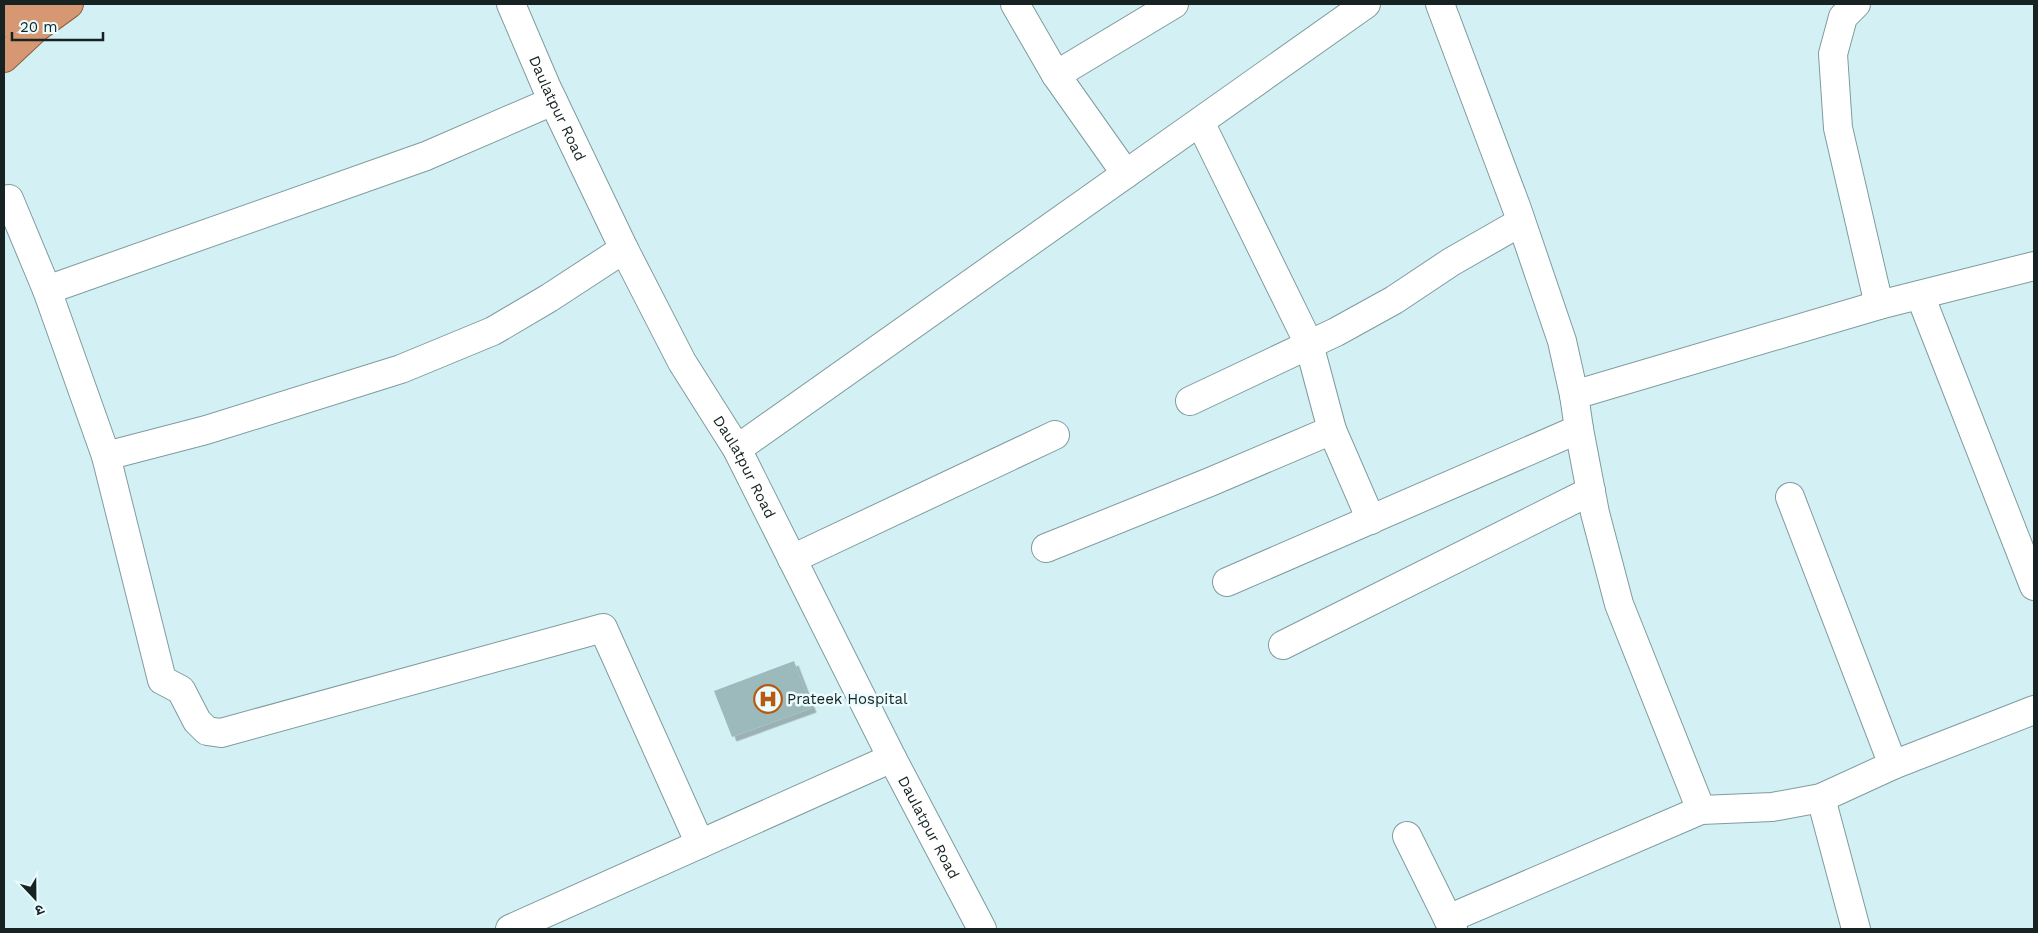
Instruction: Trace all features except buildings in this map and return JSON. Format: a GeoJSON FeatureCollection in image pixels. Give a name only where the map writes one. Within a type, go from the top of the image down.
{"type":"FeatureCollection","features":[{"type":"Feature","properties":{"kind":"highway"},"geometry":{"type":"LineString","coordinates":[[4,58],[23,14],[69,4]]}},
{"type":"Feature","properties":{"kind":"street","name":"Daulatpur Road"},"geometry":{"type":"LineString","coordinates":[[511,4],[553,102],[624,249],[682,362],[737,449],[892,758],[982,929]]}},
{"type":"Feature","properties":{"kind":"street"},"geometry":{"type":"LineString","coordinates":[[1015,4],[1056,75],[1126,174]]}},
{"type":"Feature","properties":{"kind":"street"},"geometry":{"type":"LineString","coordinates":[[1056,75],[1172,4]]}},
{"type":"Feature","properties":{"kind":"street"},"geometry":{"type":"LineString","coordinates":[[737,449],[1366,4]]}},
{"type":"Feature","properties":{"kind":"street"},"geometry":{"type":"LineString","coordinates":[[1440,4],[1522,222],[1562,341],[1574,395],[1578,429],[1591,491],[1619,604],[1701,810]]}},
{"type":"Feature","properties":{"kind":"street"},"geometry":{"type":"LineString","coordinates":[[1856,4],[1843,17],[1833,54],[1838,128],[1879,305]]}},
{"type":"Feature","properties":{"kind":"street"},"geometry":{"type":"LineString","coordinates":[[47,290],[426,156],[553,102]]}},
{"type":"Feature","properties":{"kind":"street"},"geometry":{"type":"LineString","coordinates":[[1200,122],[1309,344],[1332,430],[1370,520]]}},
{"type":"Feature","properties":{"kind":"street"},"geometry":{"type":"LineString","coordinates":[[9,199],[47,290],[106,456],[162,680],[181,690],[197,722],[208,732],[221,733],[603,628],[700,844]]}},
{"type":"Feature","properties":{"kind":"street"},"geometry":{"type":"LineString","coordinates":[[1190,401],[1336,332],[1394,300],[1450,262],[1522,222]]}},
{"type":"Feature","properties":{"kind":"street"},"geometry":{"type":"LineString","coordinates":[[106,456],[206,430],[401,370],[494,331],[624,249]]}},
{"type":"Feature","properties":{"kind":"street"},"geometry":{"type":"LineString","coordinates":[[1574,395],[1879,305],[2034,266]]}},
{"type":"Feature","properties":{"kind":"street"},"geometry":{"type":"LineString","coordinates":[[1920,295],[2034,586]]}},
{"type":"Feature","properties":{"kind":"street"},"geometry":{"type":"LineString","coordinates":[[1227,582],[1578,429]]}},
{"type":"Feature","properties":{"kind":"street"},"geometry":{"type":"LineString","coordinates":[[1046,548],[1210,482],[1332,430]]}},
{"type":"Feature","properties":{"kind":"street"},"geometry":{"type":"LineString","coordinates":[[792,559],[1055,435]]}},
{"type":"Feature","properties":{"kind":"street"},"geometry":{"type":"LineString","coordinates":[[1283,645],[1591,491]]}},
{"type":"Feature","properties":{"kind":"street"},"geometry":{"type":"LineString","coordinates":[[1790,497],[1893,765]]}},
{"type":"Feature","properties":{"kind":"street"},"geometry":{"type":"LineString","coordinates":[[1407,836],[1451,924],[1701,810],[1772,807],[1821,798],[1893,765],[2034,710]]}},
{"type":"Feature","properties":{"kind":"street"},"geometry":{"type":"LineString","coordinates":[[510,929],[892,758]]}},
{"type":"Feature","properties":{"kind":"street"},"geometry":{"type":"LineString","coordinates":[[1821,798],[1856,929]]}},
{"type":"Feature","properties":{"kind":"place","name":"Prateek Hospital"},"geometry":{"type":"Point","coordinates":[768,699]}}]}
